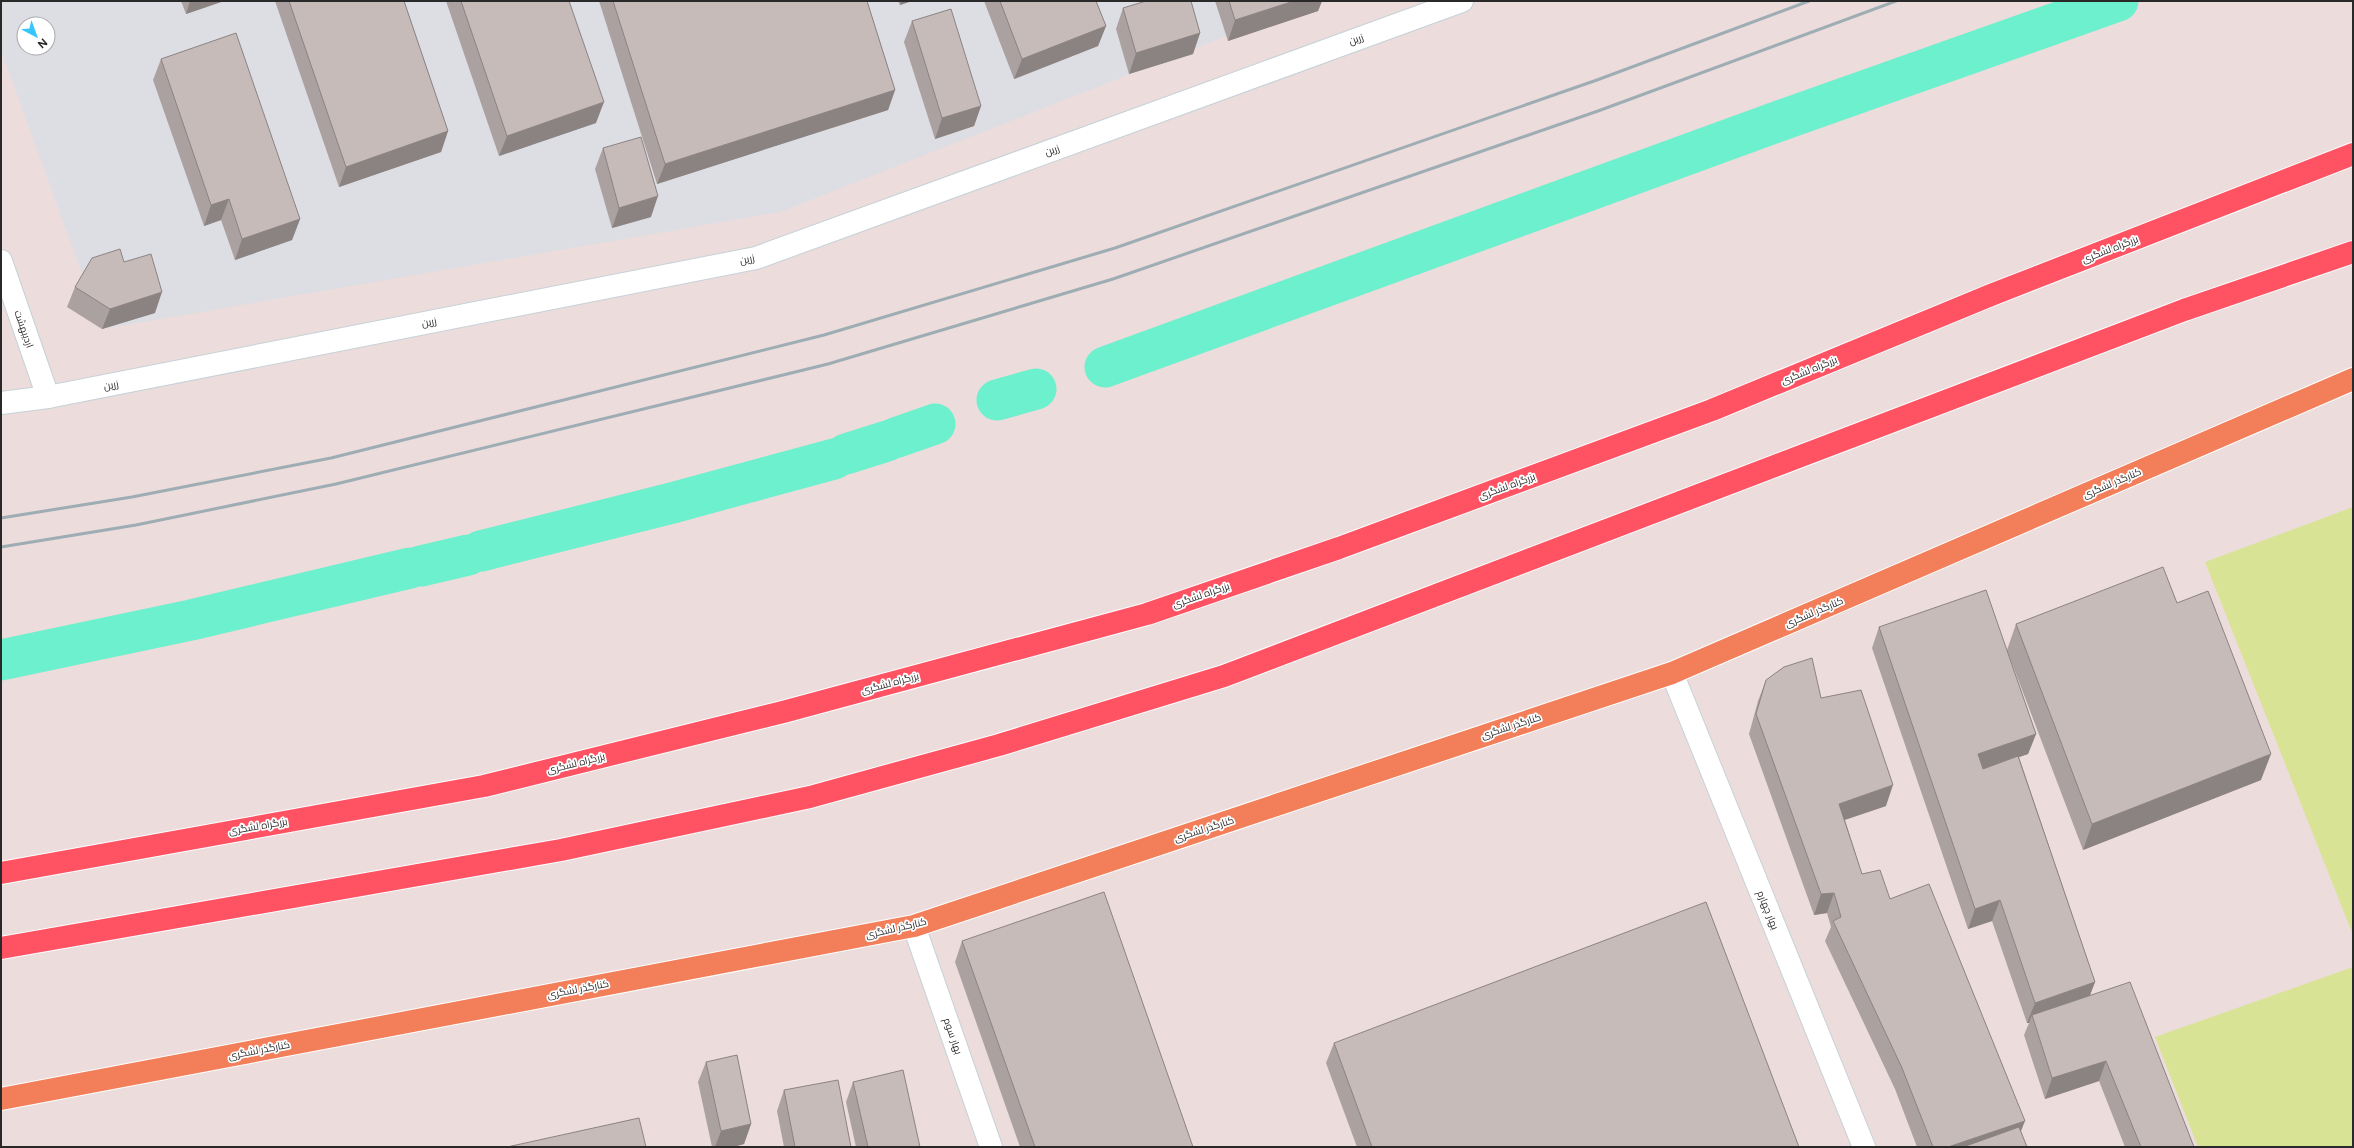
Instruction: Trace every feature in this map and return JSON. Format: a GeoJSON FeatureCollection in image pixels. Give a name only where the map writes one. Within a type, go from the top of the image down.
{"type":"FeatureCollection","features":[{"type":"Feature","properties":{"kind":"highway","name":"بزرگراه لشگری"},"geometry":{"type":"LineString","coordinates":[[1,873],[484,786],[783,712],[1147,614],[1339,548],[1712,410],[1991,295],[2353,154]]}},
{"type":"Feature","properties":{"kind":"highway"},"geometry":{"type":"LineString","coordinates":[[1,948],[561,850],[810,797],[999,745],[1224,676],[2184,310],[2353,252]]}},
{"type":"Feature","properties":{"kind":"main road","name":"کنارگذر لشگری"},"geometry":{"type":"LineString","coordinates":[[1,1099],[914,926],[1672,673],[2353,379]]}},
{"type":"Feature","properties":{"kind":"street","name":"زرین"},"geometry":{"type":"LineString","coordinates":[[1,403],[48,397],[756,258],[1462,1]]}},
{"type":"Feature","properties":{"kind":"street","name":"اردیبهشت"},"geometry":{"type":"LineString","coordinates":[[1,261],[48,397]]}},
{"type":"Feature","properties":{"kind":"street","name":"بهار چهارم"},"geometry":{"type":"LineString","coordinates":[[1672,673],[1864,1147]]}},
{"type":"Feature","properties":{"kind":"street","name":"بهار سوم"},"geometry":{"type":"LineString","coordinates":[[914,926],[991,1147]]}},
{"type":"Feature","properties":{"kind":"shaded area"},"geometry":{"type":"Polygon","coordinates":[[[1,1],[1315,1],[780,212],[102,329],[1,50],[1,1]]]}},
{"type":"Feature","properties":{"kind":"green space"},"geometry":{"type":"Polygon","coordinates":[[[2353,507],[2353,935],[2205,562],[2353,507]]]}},
{"type":"Feature","properties":{"kind":"green space"},"geometry":{"type":"Polygon","coordinates":[[[2353,967],[2353,1147],[2198,1147],[2155,1037],[2353,967]]]}},
{"type":"Feature","properties":{"kind":"building"},"geometry":{"type":"Polygon","coordinates":[[[289,1],[404,1],[448,131],[346,167],[289,1]]]}},
{"type":"Feature","properties":{"kind":"building"},"geometry":{"type":"Polygon","coordinates":[[[461,1],[569,1],[604,102],[507,136],[461,1]]]}},
{"type":"Feature","properties":{"kind":"building"},"geometry":{"type":"Polygon","coordinates":[[[613,1],[867,1],[895,90],[665,164],[613,1]]]}},
{"type":"Feature","properties":{"kind":"building"},"geometry":{"type":"Polygon","coordinates":[[[1000,1],[1096,1],[1106,26],[1022,59],[1000,1]]]}},
{"type":"Feature","properties":{"kind":"building"},"geometry":{"type":"Polygon","coordinates":[[[1146,1],[1191,1],[1200,33],[1136,53],[1123,8],[1146,1]]]}},
{"type":"Feature","properties":{"kind":"building"},"geometry":{"type":"Polygon","coordinates":[[[1229,1],[1294,1],[1235,20],[1229,1]]]}},
{"type":"Feature","properties":{"kind":"building"},"geometry":{"type":"Polygon","coordinates":[[[951,9],[981,106],[942,118],[912,21],[951,9]]]}},
{"type":"Feature","properties":{"kind":"building"},"geometry":{"type":"Polygon","coordinates":[[[236,33],[300,219],[242,239],[229,199],[211,205],[161,59],[236,33]]]}},
{"type":"Feature","properties":{"kind":"building"},"geometry":{"type":"Polygon","coordinates":[[[641,137],[658,196],[619,208],[603,148],[641,137]]]}},
{"type":"Feature","properties":{"kind":"building"},"geometry":{"type":"Polygon","coordinates":[[[120,249],[124,262],[151,254],[162,292],[110,309],[75,287],[92,258],[120,249]]]}},
{"type":"Feature","properties":{"kind":"building"},"geometry":{"type":"Polygon","coordinates":[[[2163,567],[2177,603],[2208,591],[2271,754],[2092,824],[2016,624],[2163,567]]]}},
{"type":"Feature","properties":{"kind":"building"},"geometry":{"type":"Polygon","coordinates":[[[1986,590],[2036,734],[1978,754],[1983,769],[2018,756],[2095,982],[2035,1003],[2000,900],[1975,909],[1879,627],[1986,590]]]}},
{"type":"Feature","properties":{"kind":"building"},"geometry":{"type":"Polygon","coordinates":[[[1812,658],[1821,698],[1861,690],[1893,785],[1839,804],[1862,874],[1880,870],[1890,899],[1929,884],[2025,1121],[1948,1147],[1933,1147],[1902,1068],[1833,921],[1841,917],[1834,893],[1821,894],[1756,714],[1766,680],[1784,667],[1812,658]]]}},
{"type":"Feature","properties":{"kind":"building"},"geometry":{"type":"Polygon","coordinates":[[[1104,892],[1193,1147],[1035,1147],[962,941],[1104,892]]]}},
{"type":"Feature","properties":{"kind":"building"},"geometry":{"type":"Polygon","coordinates":[[[1706,902],[1799,1147],[1372,1147],[1334,1043],[1706,902]]]}},
{"type":"Feature","properties":{"kind":"building"},"geometry":{"type":"Polygon","coordinates":[[[2130,982],[2194,1147],[2141,1147],[2106,1061],[2052,1078],[2032,1015],[2130,982]]]}},
{"type":"Feature","properties":{"kind":"building"},"geometry":{"type":"Polygon","coordinates":[[[737,1055],[751,1124],[721,1131],[706,1062],[737,1055]]]}},
{"type":"Feature","properties":{"kind":"building"},"geometry":{"type":"Polygon","coordinates":[[[903,1070],[920,1147],[868,1147],[853,1082],[903,1070]]]}},
{"type":"Feature","properties":{"kind":"building"},"geometry":{"type":"Polygon","coordinates":[[[838,1080],[851,1147],[795,1147],[784,1090],[838,1080]]]}},
{"type":"Feature","properties":{"kind":"building"},"geometry":{"type":"Polygon","coordinates":[[[639,1118],[646,1147],[507,1147],[639,1118]]]}},
{"type":"Feature","properties":{"kind":"building"},"geometry":{"type":"Polygon","coordinates":[[[2019,1127],[2027,1147],[1963,1147],[2019,1127]]]}},
{"type":"Feature","properties":{"kind":"waterway"},"geometry":{"type":"LineString","coordinates":[[1105,367],[1782,120],[2118,1]]}},
{"type":"Feature","properties":{"kind":"waterway"},"geometry":{"type":"LineString","coordinates":[[997,400],[1036,389]]}},
{"type":"Feature","properties":{"kind":"waterway"},"geometry":{"type":"LineString","coordinates":[[895,438],[935,424]]}},
{"type":"Feature","properties":{"kind":"waterway"},"geometry":{"type":"LineString","coordinates":[[846,454],[887,441]]}},
{"type":"Feature","properties":{"kind":"waterway"},"geometry":{"type":"LineString","coordinates":[[481,551],[672,503],[834,459]]}},
{"type":"Feature","properties":{"kind":"waterway"},"geometry":{"type":"LineString","coordinates":[[421,566],[468,555]]}},
{"type":"Feature","properties":{"kind":"waterway"},"geometry":{"type":"LineString","coordinates":[[1,660],[191,620],[410,568]]}},
{"type":"Feature","properties":{"kind":"railway"},"geometry":{"type":"LineString","coordinates":[[1,518],[132,497],[331,458],[824,335],[1115,248],[1597,80],[1809,1]]}},
{"type":"Feature","properties":{"kind":"railway"},"geometry":{"type":"LineString","coordinates":[[1,547],[136,525],[336,484],[828,364],[1113,279],[1598,111],[1896,1]]}}]}
